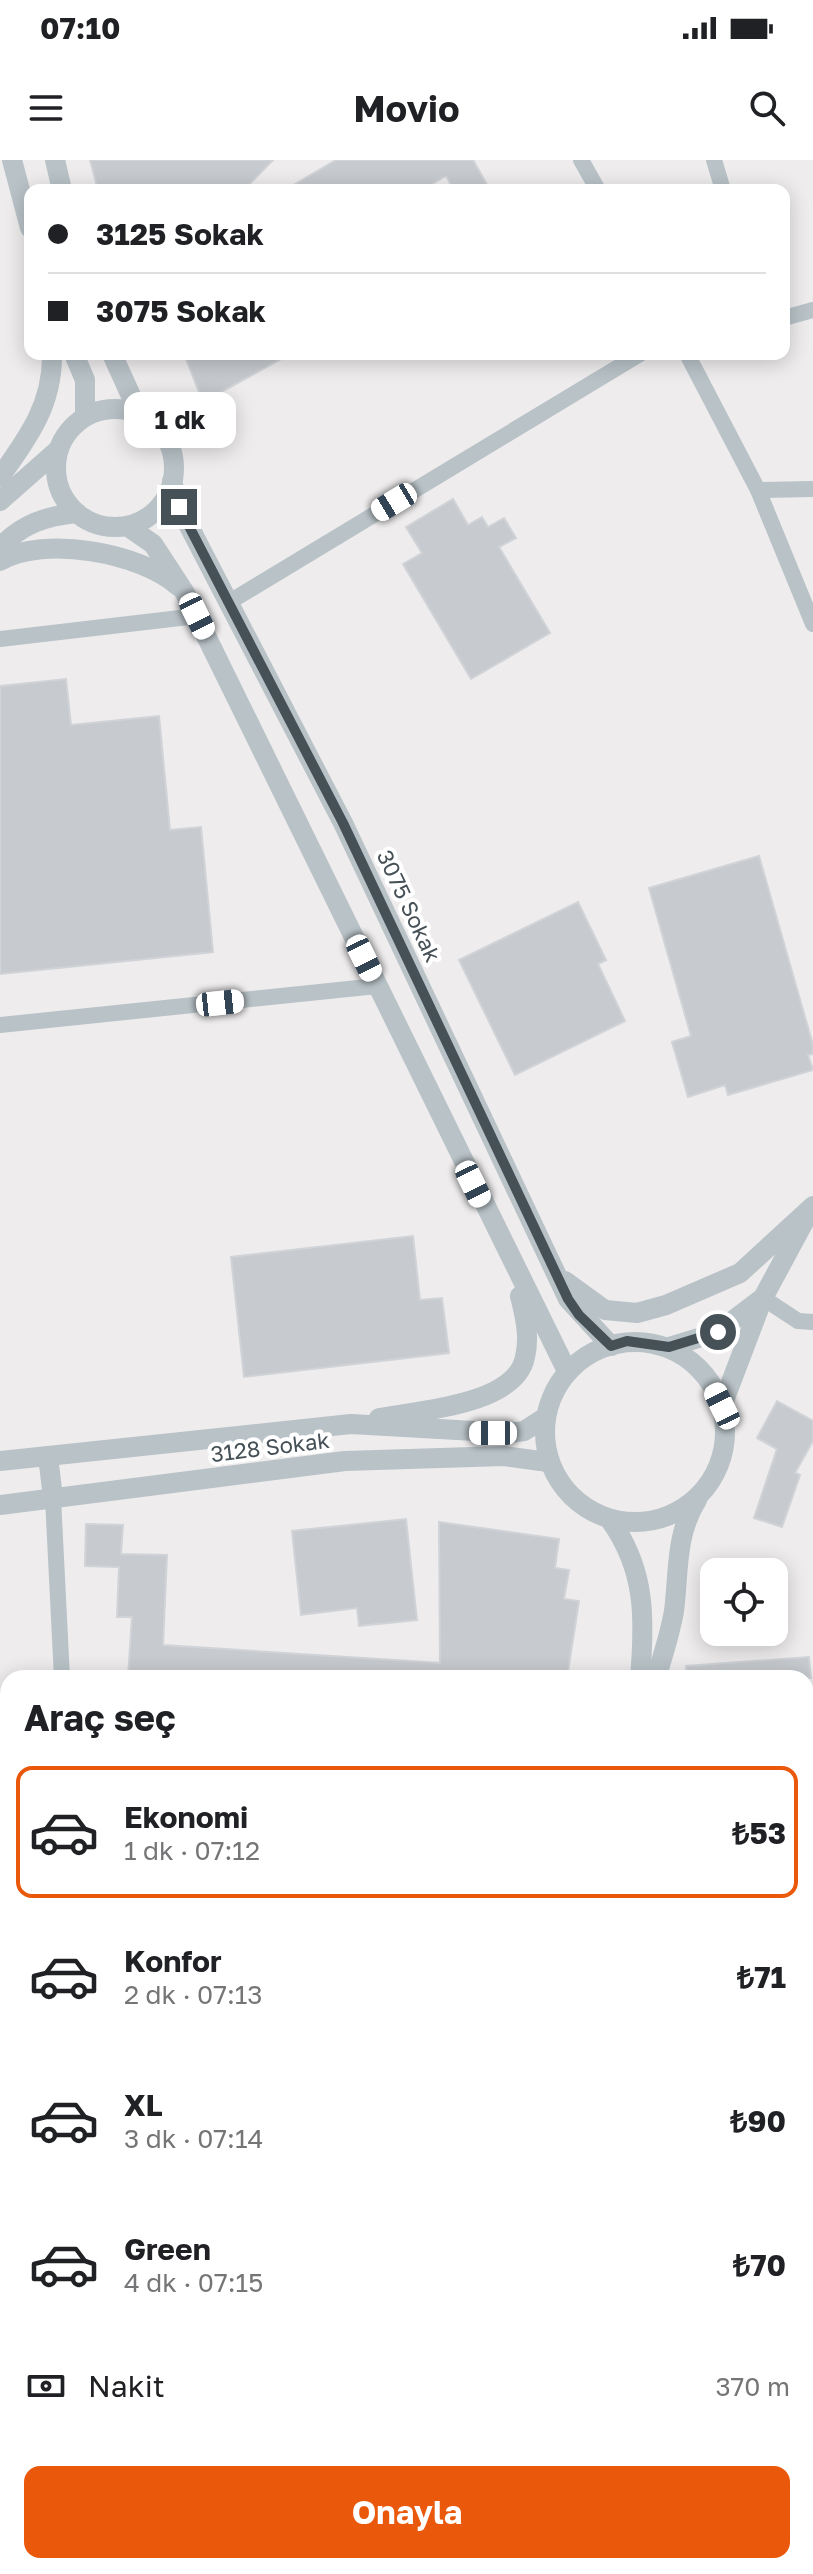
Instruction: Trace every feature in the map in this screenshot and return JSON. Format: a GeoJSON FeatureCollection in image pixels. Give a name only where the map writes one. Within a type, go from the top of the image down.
{"type":"FeatureCollection","features":[{"type":"Feature","properties":{"kind":"street"},"geometry":{"type":"LineString","coordinates":[[12,160],[24,205]]}},
{"type":"Feature","properties":{"kind":"street"},"geometry":{"type":"LineString","coordinates":[[55,160],[61,184]]}},
{"type":"Feature","properties":{"kind":"street"},"geometry":{"type":"LineString","coordinates":[[581,160],[595,184]]}},
{"type":"Feature","properties":{"kind":"street"},"geometry":{"type":"LineString","coordinates":[[714,160],[721,184]]}},
{"type":"Feature","properties":{"kind":"street"},"geometry":{"type":"LineString","coordinates":[[790,316],[813,310]]}},
{"type":"Feature","properties":{"kind":"street"},"geometry":{"type":"LineString","coordinates":[[0,477],[41,415],[51,383],[52,360]]}},
{"type":"Feature","properties":{"kind":"street"},"geometry":{"type":"LineString","coordinates":[[77,360],[85,380],[85,416]]}},
{"type":"Feature","properties":{"kind":"street"},"geometry":{"type":"LineString","coordinates":[[59,449],[58,484],[77,513],[109,527],[127,526],[157,509],[172,481],[169,446],[132,398],[115,360]]}},
{"type":"Feature","properties":{"kind":"street"},"geometry":{"type":"LineString","coordinates":[[231,601],[630,360]]}},
{"type":"Feature","properties":{"kind":"street"},"geometry":{"type":"LineString","coordinates":[[690,360],[758,490],[813,624]]}},
{"type":"Feature","properties":{"kind":"street"},"geometry":{"type":"LineString","coordinates":[[0,501],[59,449],[67,433],[85,416],[113,409],[146,416]]}},
{"type":"Feature","properties":{"kind":"street","name":"3075 Sokak"},"geometry":{"type":"LineString","coordinates":[[172,481],[179,507],[231,601],[343,823],[557,1276],[579,1315],[611,1346]]}},
{"type":"Feature","properties":{"kind":"street"},"geometry":{"type":"LineString","coordinates":[[758,490],[813,489]]}},
{"type":"Feature","properties":{"kind":"street"},"geometry":{"type":"LineString","coordinates":[[0,548],[16,532],[36,521],[77,513]]}},
{"type":"Feature","properties":{"kind":"street"},"geometry":{"type":"LineString","coordinates":[[127,526],[158,550],[197,616],[514,1269],[567,1371]]}},
{"type":"Feature","properties":{"kind":"street"},"geometry":{"type":"LineString","coordinates":[[0,561],[36,549],[76,550],[147,567],[185,593]]}},
{"type":"Feature","properties":{"kind":"street"},"geometry":{"type":"LineString","coordinates":[[0,639],[197,616]]}},
{"type":"Feature","properties":{"kind":"street"},"geometry":{"type":"LineString","coordinates":[[0,1025],[377,986]]}},
{"type":"Feature","properties":{"kind":"street"},"geometry":{"type":"LineString","coordinates":[[557,1276],[605,1310],[637,1313],[696,1294],[740,1273],[813,1206]]}},
{"type":"Feature","properties":{"kind":"street"},"geometry":{"type":"LineString","coordinates":[[722,1406],[763,1298],[813,1206]]}},
{"type":"Feature","properties":{"kind":"street","name":"3128 Sokak"},"geometry":{"type":"LineString","coordinates":[[0,1461],[351,1424],[474,1400],[498,1391],[525,1360],[527,1332],[514,1269]]}},
{"type":"Feature","properties":{"kind":"street"},"geometry":{"type":"LineString","coordinates":[[763,1298],[798,1321],[813,1322]]}},
{"type":"Feature","properties":{"kind":"street"},"geometry":{"type":"LineString","coordinates":[[669,1347],[718,1332],[763,1298]]}},
{"type":"Feature","properties":{"kind":"street"},"geometry":{"type":"LineString","coordinates":[[641,1670],[645,1628],[640,1581],[634,1559],[610,1520],[574,1499],[548,1462],[546,1417],[553,1392],[567,1371],[597,1349],[627,1341],[669,1347],[686,1357],[708,1378],[722,1406],[725,1437],[718,1467],[682,1535],[669,1636],[658,1670]]}},
{"type":"Feature","properties":{"kind":"street","name":"3128 Sokak"},"geometry":{"type":"LineString","coordinates":[[351,1424],[510,1433],[524,1431],[546,1417]]}},
{"type":"Feature","properties":{"kind":"street"},"geometry":{"type":"LineString","coordinates":[[48,1456],[62,1670]]}},
{"type":"Feature","properties":{"kind":"street","name":"3128 Sokak"},"geometry":{"type":"LineString","coordinates":[[0,1505],[345,1461],[504,1456],[548,1462]]}},
{"type":"Feature","properties":{"kind":"street"},"geometry":{"type":"LineString","coordinates":[[610,1520],[654,1520],[681,1509],[703,1491]]}},
{"type":"Feature","properties":{"kind":"building"},"geometry":{"type":"Polygon","coordinates":[[[90,160],[273,160],[250,184],[96,184],[90,160]]]}},
{"type":"Feature","properties":{"kind":"building"},"geometry":{"type":"Polygon","coordinates":[[[336,160],[473,160],[487,184],[451,184],[446,176],[432,184],[295,184],[336,160]]]}},
{"type":"Feature","properties":{"kind":"building"},"geometry":{"type":"Polygon","coordinates":[[[186,360],[279,360],[203,402],[186,360]]]}},
{"type":"Feature","properties":{"kind":"building"},"geometry":{"type":"Polygon","coordinates":[[[453,499],[468,525],[482,517],[488,527],[504,518],[516,538],[499,547],[550,633],[471,679],[403,564],[422,553],[406,527],[453,499]]]}},
{"type":"Feature","properties":{"kind":"building"},"geometry":{"type":"Polygon","coordinates":[[[66,679],[71,725],[159,716],[170,830],[201,827],[213,952],[0,974],[0,686],[66,679]]]}},
{"type":"Feature","properties":{"kind":"building"},"geometry":{"type":"Polygon","coordinates":[[[759,856],[813,1045],[813,1054],[808,1055],[813,1070],[728,1095],[725,1085],[688,1097],[672,1042],[691,1036],[649,888],[759,856]]]}},
{"type":"Feature","properties":{"kind":"building"},"geometry":{"type":"Polygon","coordinates":[[[578,902],[606,960],[598,964],[625,1021],[515,1075],[459,960],[578,902]]]}},
{"type":"Feature","properties":{"kind":"building"},"geometry":{"type":"Polygon","coordinates":[[[413,1236],[420,1300],[442,1298],[449,1353],[244,1377],[231,1257],[413,1236]]]}},
{"type":"Feature","properties":{"kind":"building"},"geometry":{"type":"Polygon","coordinates":[[[777,1401],[813,1421],[813,1441],[795,1473],[800,1475],[782,1527],[754,1518],[777,1449],[757,1438],[777,1401]]]}},
{"type":"Feature","properties":{"kind":"building"},"geometry":{"type":"Polygon","coordinates":[[[406,1519],[417,1620],[359,1626],[357,1608],[301,1615],[292,1531],[406,1519]]]}},
{"type":"Feature","properties":{"kind":"building"},"geometry":{"type":"Polygon","coordinates":[[[439,1522],[559,1539],[555,1568],[569,1570],[564,1599],[579,1601],[568,1670],[129,1670],[132,1617],[117,1617],[119,1567],[85,1566],[86,1524],[123,1525],[121,1554],[167,1555],[163,1645],[440,1663],[439,1522]]]}},
{"type":"Feature","properties":{"kind":"building"},"geometry":{"type":"Polygon","coordinates":[[[809,1657],[810,1670],[686,1670],[686,1666],[809,1657]]]}},
{"type":"Feature","properties":{"kind":"route"},"geometry":{"type":"LineString","coordinates":[[179,507],[231,601],[343,823],[568,1299],[579,1315],[611,1346],[627,1341],[669,1347],[718,1332]]}}]}
